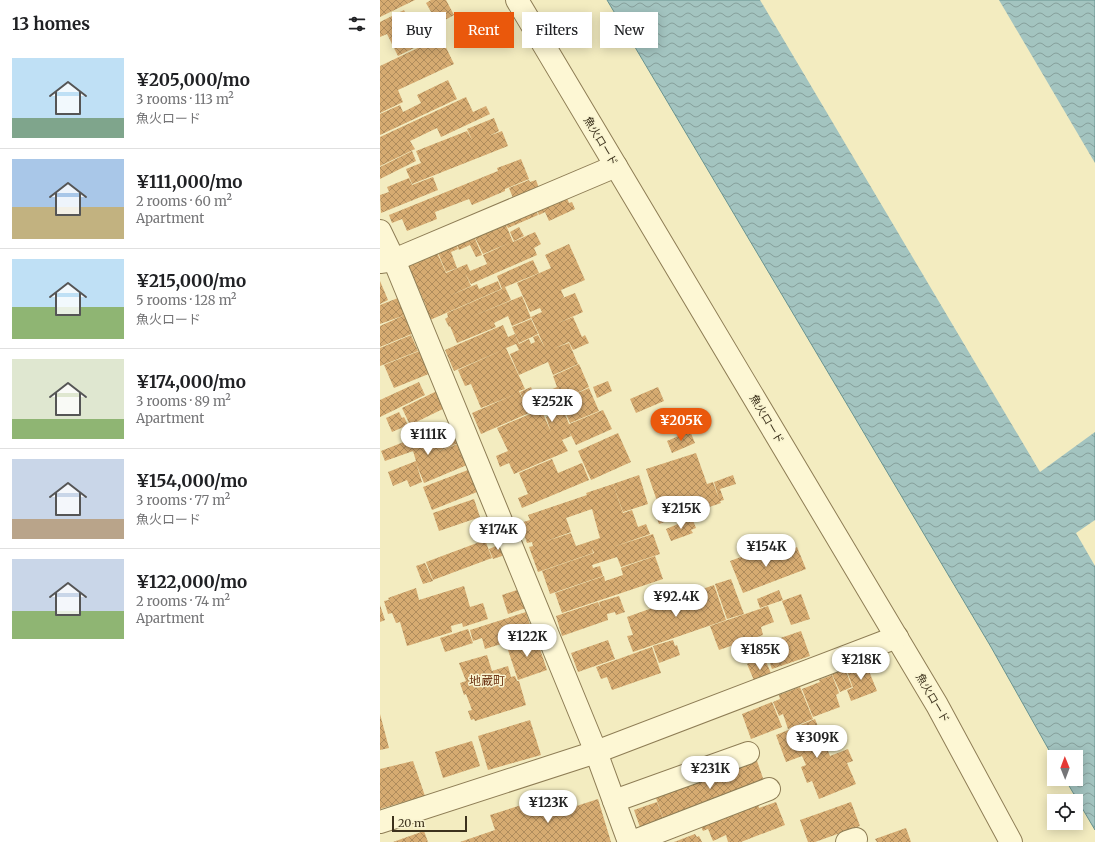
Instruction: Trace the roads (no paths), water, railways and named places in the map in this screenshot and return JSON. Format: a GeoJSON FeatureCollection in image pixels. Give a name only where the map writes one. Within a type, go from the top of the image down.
{"type":"FeatureCollection","features":[{"type":"Feature","properties":{"kind":"street","name":"魚火ロード"},"geometry":{"type":"LineString","coordinates":[[517,0],[937,705],[1011,842]]}},
{"type":"Feature","properties":{"kind":"street"},"geometry":{"type":"LineString","coordinates":[[387,261],[616,166]]}},
{"type":"Feature","properties":{"kind":"street"},"geometry":{"type":"LineString","coordinates":[[380,231],[387,261],[596,752],[630,842],[769,789]]}},
{"type":"Feature","properties":{"kind":"street"},"geometry":{"type":"LineString","coordinates":[[380,822],[596,752],[897,637]]}},
{"type":"Feature","properties":{"kind":"street"},"geometry":{"type":"LineString","coordinates":[[614,801],[748,753]]}},
{"type":"Feature","properties":{"kind":"water"},"geometry":{"type":"Polygon","coordinates":[[[607,0],[1095,0],[1095,830],[1083,810],[1083,794],[1074,794],[1069,786],[1083,786],[1083,750],[1049,750],[991,647],[635,48],[658,48],[658,12],[614,12],[607,0]]]}},
{"type":"Feature","properties":{"kind":"district","name":"地蔵町"},"geometry":{"type":"Point","coordinates":[487,681]}}]}
